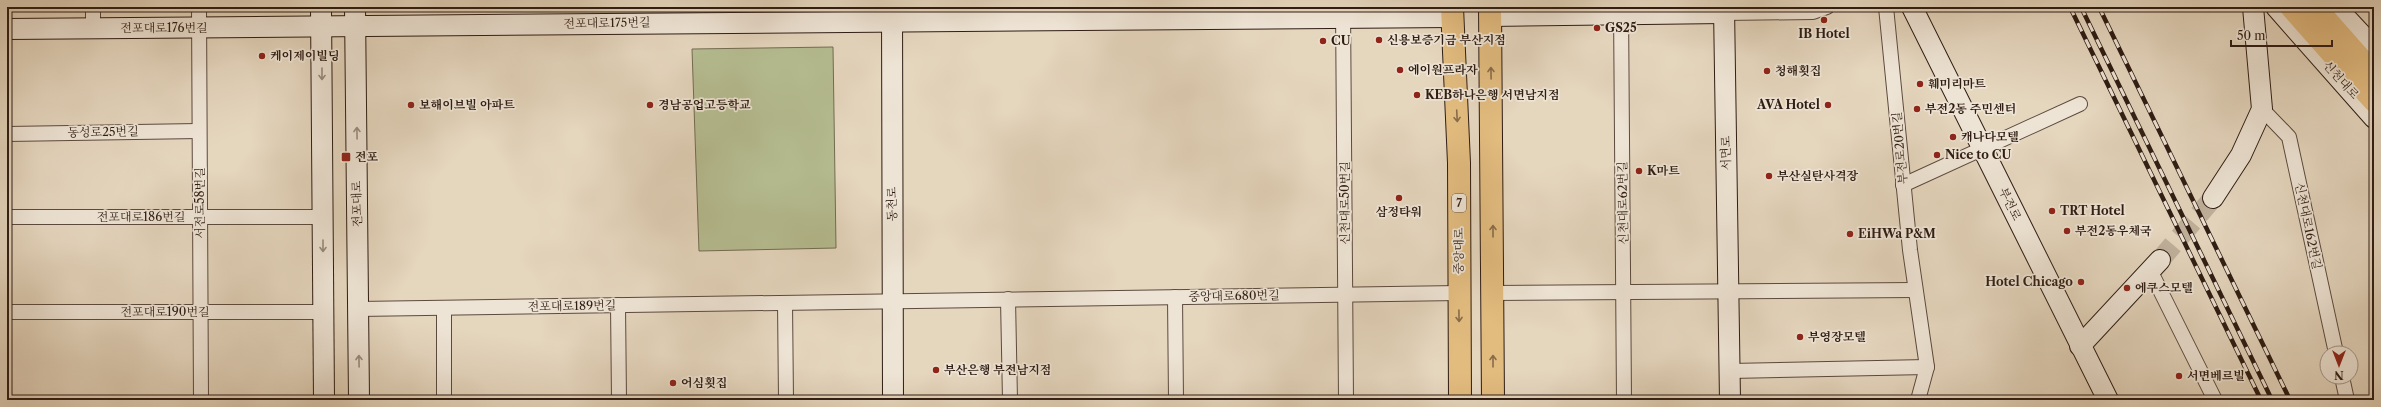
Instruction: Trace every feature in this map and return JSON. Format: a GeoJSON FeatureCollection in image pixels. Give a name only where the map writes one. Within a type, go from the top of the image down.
{"type":"FeatureCollection","features":[{"type":"Feature","properties":{"kind":"main road","name":"부전로"},"geometry":{"type":"LineString","coordinates":[[1912,7],[2108,400]]}},
{"type":"Feature","properties":{"kind":"main road"},"geometry":{"type":"LineString","coordinates":[[2213,198],[2241,155],[2262,108],[2253,7]]}},
{"type":"Feature","properties":{"kind":"main road","name":"신천대로"},"geometry":{"type":"LineString","coordinates":[[2276,7],[2374,118]]}},
{"type":"Feature","properties":{"kind":"main road"},"geometry":{"type":"LineString","coordinates":[[2291,7],[2374,100]]}},
{"type":"Feature","properties":{"kind":"main road"},"geometry":{"type":"LineString","coordinates":[[2315,7],[2374,74]]}},
{"type":"Feature","properties":{"kind":"main road"},"geometry":{"type":"LineString","coordinates":[[2336,7],[2374,48]]}},
{"type":"Feature","properties":{"kind":"main road"},"geometry":{"type":"LineString","coordinates":[[1493,400],[1490,11],[1724,10]]}},
{"type":"Feature","properties":{"kind":"main road","name":"서면로"},"geometry":{"type":"LineString","coordinates":[[1724,10],[1730,400]]}},
{"type":"Feature","properties":{"kind":"main road","name":"전포대로175번길"},"geometry":{"type":"LineString","coordinates":[[321,17],[1452,12]]}},
{"type":"Feature","properties":{"kind":"main road","name":"중앙대로"},"geometry":{"type":"LineString","coordinates":[[1452,12],[1459,163],[1460,400]]}},
{"type":"Feature","properties":{"kind":"main road","name":"동천로"},"geometry":{"type":"LineString","coordinates":[[892,14],[893,400]]}},
{"type":"Feature","properties":{"kind":"main road","name":"전포대로"},"geometry":{"type":"LineString","coordinates":[[356,16],[359,400]]}},
{"type":"Feature","properties":{"kind":"main road","name":"전포대로176번길"},"geometry":{"type":"LineString","coordinates":[[7,29],[199,27],[321,17]]}},
{"type":"Feature","properties":{"kind":"main road"},"geometry":{"type":"LineString","coordinates":[[321,17],[324,400]]}},
{"type":"Feature","properties":{"kind":"main road"},"geometry":{"type":"LineString","coordinates":[[2080,346],[2155,265]]}},
{"type":"Feature","properties":{"kind":"street"},"geometry":{"type":"LineString","coordinates":[[93,7],[94,28]]}},
{"type":"Feature","properties":{"kind":"street","name":"서전로58번길"},"geometry":{"type":"LineString","coordinates":[[198,7],[201,400]]}},
{"type":"Feature","properties":{"kind":"street"},"geometry":{"type":"LineString","coordinates":[[1724,10],[1813,12],[1827,7]]}},
{"type":"Feature","properties":{"kind":"street","name":"부전로20번길"},"geometry":{"type":"LineString","coordinates":[[1886,7],[1915,290],[1927,367],[1918,400]]}},
{"type":"Feature","properties":{"kind":"street","name":"신천대로62번길"},"geometry":{"type":"LineString","coordinates":[[1621,11],[1624,400]]}},
{"type":"Feature","properties":{"kind":"street","name":"신천대로50번길"},"geometry":{"type":"LineString","coordinates":[[1343,12],[1346,400]]}},
{"type":"Feature","properties":{"kind":"street"},"geometry":{"type":"LineString","coordinates":[[1904,185],[2080,104]]}},
{"type":"Feature","properties":{"kind":"street","name":"신천대로162번길"},"geometry":{"type":"LineString","coordinates":[[2262,108],[2289,137],[2334,345]]}},
{"type":"Feature","properties":{"kind":"street","name":"동성로25번길"},"geometry":{"type":"LineString","coordinates":[[7,134],[199,131]]}},
{"type":"Feature","properties":{"kind":"street","name":"전포대로186번길"},"geometry":{"type":"LineString","coordinates":[[7,217],[323,217]]}},
{"type":"Feature","properties":{"kind":"street"},"geometry":{"type":"LineString","coordinates":[[2155,265],[2215,400]]}},
{"type":"Feature","properties":{"kind":"street"},"geometry":{"type":"LineString","coordinates":[[1493,293],[1915,290]]}},
{"type":"Feature","properties":{"kind":"street","name":"중앙대로680번길"},"geometry":{"type":"LineString","coordinates":[[893,301],[1459,293]]}},
{"type":"Feature","properties":{"kind":"street"},"geometry":{"type":"LineString","coordinates":[[1175,297],[1176,400]]}},
{"type":"Feature","properties":{"kind":"street"},"geometry":{"type":"LineString","coordinates":[[1008,299],[1010,400]]}},
{"type":"Feature","properties":{"kind":"street","name":"전포대로189번길"},"geometry":{"type":"LineString","coordinates":[[358,309],[893,301]]}},
{"type":"Feature","properties":{"kind":"street"},"geometry":{"type":"LineString","coordinates":[[785,303],[786,400]]}},
{"type":"Feature","properties":{"kind":"street"},"geometry":{"type":"LineString","coordinates":[[618,305],[619,400]]}},
{"type":"Feature","properties":{"kind":"street"},"geometry":{"type":"LineString","coordinates":[[444,308],[444,400]]}},
{"type":"Feature","properties":{"kind":"street","name":"전포대로190번길"},"geometry":{"type":"LineString","coordinates":[[7,312],[324,312]]}},
{"type":"Feature","properties":{"kind":"street"},"geometry":{"type":"LineString","coordinates":[[1730,371],[1927,367]]}},
{"type":"Feature","properties":{"kind":"street"},"geometry":{"type":"LineString","coordinates":[[2344,385],[2347,400]]}},
{"type":"Feature","properties":{"kind":"green space"},"geometry":{"type":"Polygon","coordinates":[[[833,47],[836,248],[699,251],[692,49],[833,47]]]}},
{"type":"Feature","properties":{"kind":"tunnel"},"geometry":{"type":"LineString","coordinates":[[2160,260],[2213,198]]}},
{"type":"Feature","properties":{"kind":"railway"},"geometry":{"type":"LineString","coordinates":[[2070,7],[2261,400]]}},
{"type":"Feature","properties":{"kind":"railway"},"geometry":{"type":"LineString","coordinates":[[2081,7],[2272,400]]}},
{"type":"Feature","properties":{"kind":"railway"},"geometry":{"type":"LineString","coordinates":[[2099,7],[2290,400]]}},
{"type":"Feature","properties":{"kind":"place","name":"IB Hotel"},"geometry":{"type":"Point","coordinates":[1824,20]}},
{"type":"Feature","properties":{"kind":"place","name":"GS25"},"geometry":{"type":"Point","coordinates":[1597,28]}},
{"type":"Feature","properties":{"kind":"place","name":"신용보증기금 부산지점"},"geometry":{"type":"Point","coordinates":[1379,40]}},
{"type":"Feature","properties":{"kind":"place","name":"CU"},"geometry":{"type":"Point","coordinates":[1323,41]}},
{"type":"Feature","properties":{"kind":"place","name":"케이제이빌딩"},"geometry":{"type":"Point","coordinates":[262,56]}},
{"type":"Feature","properties":{"kind":"place","name":"에이원프라자"},"geometry":{"type":"Point","coordinates":[1400,70]}},
{"type":"Feature","properties":{"kind":"place","name":"청해횟집"},"geometry":{"type":"Point","coordinates":[1767,71]}},
{"type":"Feature","properties":{"kind":"place","name":"훼미리마트"},"geometry":{"type":"Point","coordinates":[1920,84]}},
{"type":"Feature","properties":{"kind":"place","name":"KEB하나은행 서면남지점"},"geometry":{"type":"Point","coordinates":[1417,95]}},
{"type":"Feature","properties":{"kind":"place","name":"보해이브빌 아파트"},"geometry":{"type":"Point","coordinates":[411,105]}},
{"type":"Feature","properties":{"kind":"place","name":"경남공업고등학교"},"geometry":{"type":"Point","coordinates":[650,105]}},
{"type":"Feature","properties":{"kind":"place","name":"AVA Hotel"},"geometry":{"type":"Point","coordinates":[1828,105]}},
{"type":"Feature","properties":{"kind":"place","name":"부전2동 주민센터"},"geometry":{"type":"Point","coordinates":[1917,109]}},
{"type":"Feature","properties":{"kind":"place","name":"캐나다모텔"},"geometry":{"type":"Point","coordinates":[1953,137]}},
{"type":"Feature","properties":{"kind":"place","name":"Nice to CU"},"geometry":{"type":"Point","coordinates":[1937,155]}},
{"type":"Feature","properties":{"kind":"place","name":"전포"},"geometry":{"type":"Point","coordinates":[346,157]}},
{"type":"Feature","properties":{"kind":"place","name":"K마트"},"geometry":{"type":"Point","coordinates":[1639,171]}},
{"type":"Feature","properties":{"kind":"place","name":"부산실탄사격장"},"geometry":{"type":"Point","coordinates":[1769,176]}},
{"type":"Feature","properties":{"kind":"place","name":"삼정타워"},"geometry":{"type":"Point","coordinates":[1399,198]}},
{"type":"Feature","properties":{"kind":"place","name":"TRT Hotel"},"geometry":{"type":"Point","coordinates":[2052,211]}},
{"type":"Feature","properties":{"kind":"place","name":"부전2동우체국"},"geometry":{"type":"Point","coordinates":[2067,231]}},
{"type":"Feature","properties":{"kind":"place","name":"EiHWa P&M"},"geometry":{"type":"Point","coordinates":[1850,234]}},
{"type":"Feature","properties":{"kind":"place","name":"Hotel Chicago"},"geometry":{"type":"Point","coordinates":[2081,282]}},
{"type":"Feature","properties":{"kind":"place","name":"에쿠스모텔"},"geometry":{"type":"Point","coordinates":[2127,288]}},
{"type":"Feature","properties":{"kind":"place","name":"부영장모텔"},"geometry":{"type":"Point","coordinates":[1800,337]}},
{"type":"Feature","properties":{"kind":"place","name":"부산은행 부전남지점"},"geometry":{"type":"Point","coordinates":[936,370]}},
{"type":"Feature","properties":{"kind":"place","name":"서면베르빌"},"geometry":{"type":"Point","coordinates":[2179,376]}},
{"type":"Feature","properties":{"kind":"place","name":"어심횟집"},"geometry":{"type":"Point","coordinates":[673,383]}}]}
